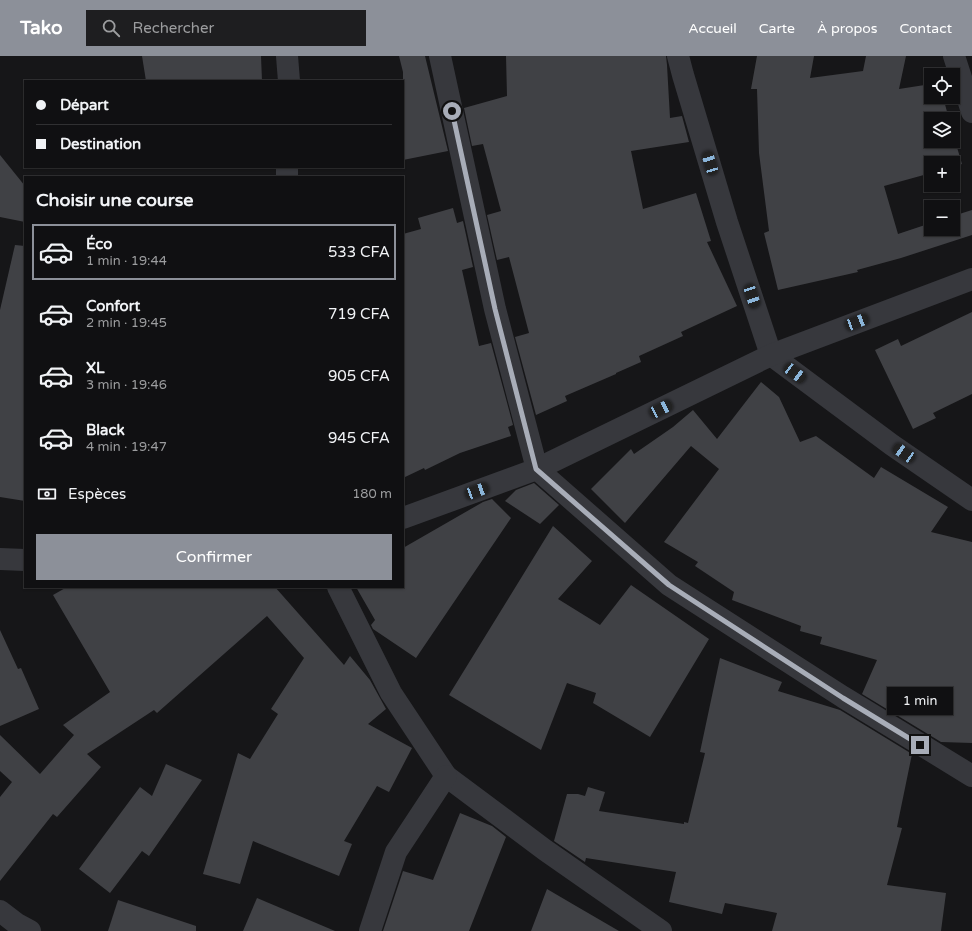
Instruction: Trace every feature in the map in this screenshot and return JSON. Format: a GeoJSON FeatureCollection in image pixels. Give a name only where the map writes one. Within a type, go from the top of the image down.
{"type":"FeatureCollection","features":[{"type":"Feature","properties":{"kind":"street"},"geometry":{"type":"LineString","coordinates":[[286,56],[289,80]]}},
{"type":"Feature","properties":{"kind":"street"},"geometry":{"type":"LineString","coordinates":[[440,56],[495,309],[536,469],[669,585],[843,698],[972,776]]}},
{"type":"Feature","properties":{"kind":"street"},"geometry":{"type":"LineString","coordinates":[[678,56],[727,222],[771,355],[892,445],[972,500]]}},
{"type":"Feature","properties":{"kind":"street"},"geometry":{"type":"LineString","coordinates":[[954,56],[972,112]]}},
{"type":"Feature","properties":{"kind":"street"},"geometry":{"type":"LineString","coordinates":[[404,518],[536,469],[771,355],[972,279]]}},
{"type":"Feature","properties":{"kind":"street"},"geometry":{"type":"LineString","coordinates":[[0,559],[24,560]]}},
{"type":"Feature","properties":{"kind":"street"},"geometry":{"type":"LineString","coordinates":[[338,588],[391,693],[446,776],[545,850],[660,931]]}},
{"type":"Feature","properties":{"kind":"street"},"geometry":{"type":"LineString","coordinates":[[370,931],[396,852],[446,776]]}},
{"type":"Feature","properties":{"kind":"street"},"geometry":{"type":"LineString","coordinates":[[0,911],[17,924],[30,931]]}},
{"type":"Feature","properties":{"kind":"building"},"geometry":{"type":"Polygon","coordinates":[[[142,56],[261,56],[262,80],[146,80],[142,56]]]}},
{"type":"Feature","properties":{"kind":"building"},"geometry":{"type":"Polygon","coordinates":[[[399,56],[425,56],[448,151],[404,160],[403,72],[399,56]]]}},
{"type":"Feature","properties":{"kind":"building"},"geometry":{"type":"Polygon","coordinates":[[[506,56],[666,56],[670,118],[682,116],[689,142],[631,151],[643,209],[696,193],[711,241],[707,242],[737,306],[681,332],[683,336],[639,356],[641,362],[565,396],[567,401],[536,415],[515,337],[529,333],[509,257],[497,260],[487,215],[501,211],[483,144],[472,146],[464,108],[507,96],[506,56]]]}},
{"type":"Feature","properties":{"kind":"building"},"geometry":{"type":"Polygon","coordinates":[[[757,56],[814,56],[810,78],[863,71],[866,56],[906,56],[899,89],[924,85],[924,104],[945,104],[947,112],[924,112],[924,148],[957,148],[960,156],[924,156],[924,175],[884,186],[898,234],[924,225],[924,236],[960,236],[960,214],[972,210],[972,235],[901,258],[857,270],[858,272],[778,290],[764,233],[769,231],[759,153],[757,89],[751,89],[757,56]]]}},
{"type":"Feature","properties":{"kind":"building"},"geometry":{"type":"Polygon","coordinates":[[[0,155],[24,185],[24,222],[0,217],[0,155]]]}},
{"type":"Feature","properties":{"kind":"building"},"geometry":{"type":"Polygon","coordinates":[[[453,208],[457,223],[463,221],[473,267],[462,270],[479,346],[491,343],[513,425],[508,427],[511,436],[460,453],[425,470],[424,468],[404,478],[404,234],[421,229],[418,218],[453,208]]]}},
{"type":"Feature","properties":{"kind":"building"},"geometry":{"type":"Polygon","coordinates":[[[15,245],[24,246],[24,501],[0,497],[0,310],[15,245]]]}},
{"type":"Feature","properties":{"kind":"building"},"geometry":{"type":"Polygon","coordinates":[[[972,312],[972,394],[933,413],[936,418],[913,429],[875,350],[898,339],[901,346],[972,312]]]}},
{"type":"Feature","properties":{"kind":"building"},"geometry":{"type":"Polygon","coordinates":[[[761,382],[779,397],[800,442],[816,436],[874,478],[881,467],[948,507],[931,532],[972,542],[972,743],[941,742],[862,694],[877,660],[820,644],[822,637],[800,631],[801,626],[732,600],[734,592],[695,566],[698,562],[664,542],[719,469],[691,446],[625,523],[591,489],[631,449],[634,454],[673,427],[693,410],[717,439],[761,382]]]}},
{"type":"Feature","properties":{"kind":"building"},"geometry":{"type":"Polygon","coordinates":[[[534,483],[559,505],[540,524],[505,501],[516,490],[534,483]]]}},
{"type":"Feature","properties":{"kind":"building"},"geometry":{"type":"Polygon","coordinates":[[[492,499],[511,518],[416,658],[373,629],[371,625],[375,620],[357,588],[404,588],[404,547],[483,502],[492,499]]]}},
{"type":"Feature","properties":{"kind":"building"},"geometry":{"type":"Polygon","coordinates":[[[553,526],[592,561],[558,599],[600,625],[631,585],[709,639],[650,737],[593,703],[596,693],[567,683],[541,750],[449,695],[553,526]]]}},
{"type":"Feature","properties":{"kind":"building"},"geometry":{"type":"Polygon","coordinates":[[[65,588],[276,588],[344,665],[350,656],[370,680],[386,709],[368,724],[412,748],[389,792],[377,786],[344,841],[352,844],[339,876],[253,841],[240,884],[203,874],[238,753],[250,759],[278,714],[271,709],[304,658],[267,616],[157,713],[154,710],[87,754],[101,767],[57,817],[53,814],[0,881],[0,797],[12,782],[0,771],[0,735],[40,774],[74,735],[63,725],[110,692],[53,595],[65,588]]]}},
{"type":"Feature","properties":{"kind":"building"},"geometry":{"type":"Polygon","coordinates":[[[0,630],[18,669],[21,668],[39,709],[0,726],[0,630]]]}},
{"type":"Feature","properties":{"kind":"building"},"geometry":{"type":"Polygon","coordinates":[[[720,658],[782,682],[778,691],[840,710],[912,754],[897,827],[902,828],[887,885],[946,893],[941,931],[772,931],[777,913],[725,903],[722,914],[669,902],[676,872],[586,858],[585,862],[554,841],[567,794],[578,794],[585,796],[588,787],[605,792],[599,811],[684,824],[684,822],[688,823],[705,753],[700,752],[720,658]]]}},
{"type":"Feature","properties":{"kind":"building"},"geometry":{"type":"Polygon","coordinates":[[[166,764],[202,780],[149,856],[142,851],[110,893],[79,869],[140,787],[152,796],[166,764]]]}},
{"type":"Feature","properties":{"kind":"building"},"geometry":{"type":"Polygon","coordinates":[[[460,813],[492,826],[506,837],[469,931],[383,931],[403,871],[433,880],[460,813]]]}},
{"type":"Feature","properties":{"kind":"building"},"geometry":{"type":"Polygon","coordinates":[[[547,889],[576,906],[619,931],[531,931],[547,889]]]}},
{"type":"Feature","properties":{"kind":"building"},"geometry":{"type":"Polygon","coordinates":[[[257,898],[335,931],[243,931],[257,898]]]}},
{"type":"Feature","properties":{"kind":"building"},"geometry":{"type":"Polygon","coordinates":[[[118,900],[196,926],[196,931],[108,931],[118,900]]]}},
{"type":"Feature","properties":{"kind":"route"},"geometry":{"type":"LineString","coordinates":[[452,111],[495,309],[536,469],[669,585],[843,698],[920,745]]}}]}
